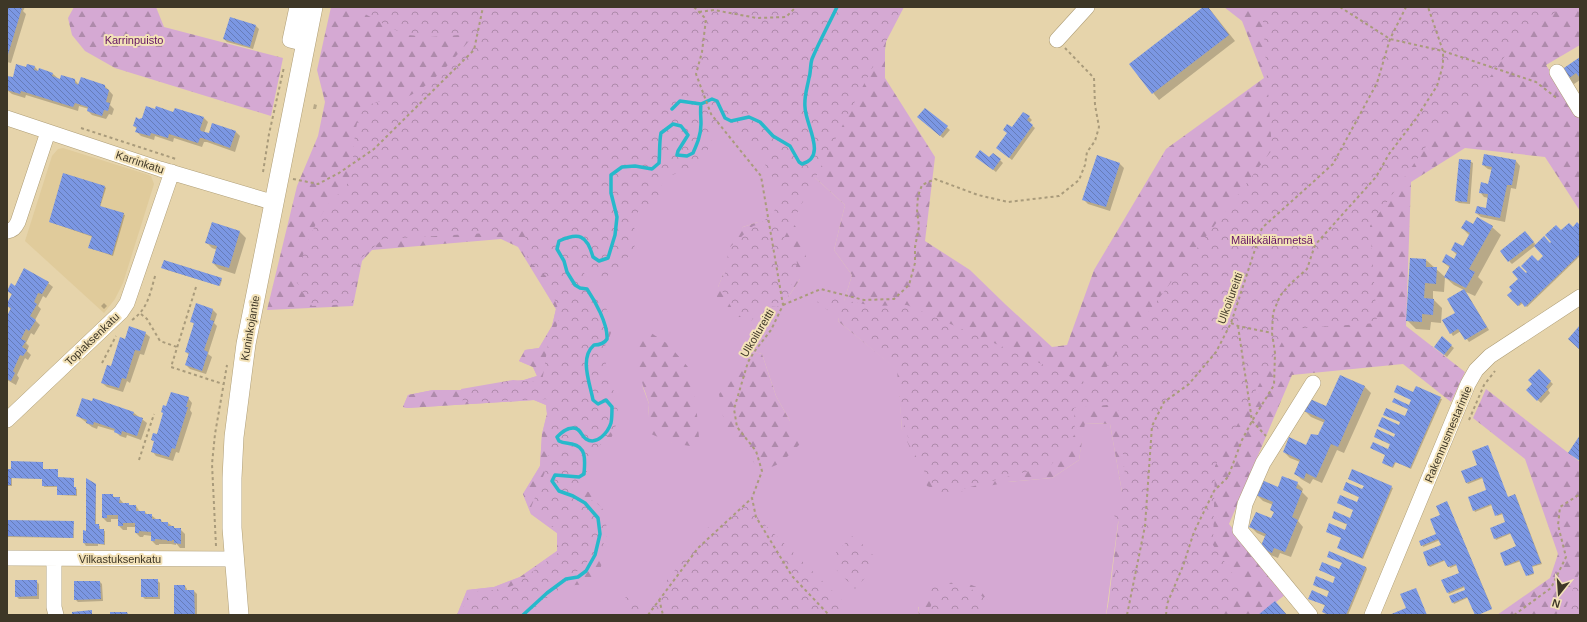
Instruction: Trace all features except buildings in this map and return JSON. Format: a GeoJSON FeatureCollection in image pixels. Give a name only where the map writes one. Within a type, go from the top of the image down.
{"type":"FeatureCollection","features":[{"type":"Feature","properties":{"kind":"main road","name":"Kuninkojantie"},"geometry":{"type":"LineString","coordinates":[[239,615],[234,559],[232,478],[234,436],[246,344],[313,7]]}},
{"type":"Feature","properties":{"kind":"street"},"geometry":{"type":"LineString","coordinates":[[297,7],[290,40],[306,44]]}},
{"type":"Feature","properties":{"kind":"street"},"geometry":{"type":"LineString","coordinates":[[1057,40],[1087,7]]}},
{"type":"Feature","properties":{"kind":"street"},"geometry":{"type":"LineString","coordinates":[[1557,72],[1580,110]]}},
{"type":"Feature","properties":{"kind":"street","name":"Karrinkatu"},"geometry":{"type":"LineString","coordinates":[[7,118],[48,132],[176,166],[275,203]]}},
{"type":"Feature","properties":{"kind":"street"},"geometry":{"type":"LineString","coordinates":[[7,231],[16,227],[48,132]]}},
{"type":"Feature","properties":{"kind":"street","name":"Topiaksenkatu"},"geometry":{"type":"LineString","coordinates":[[7,420],[121,312],[127,303],[176,166]]}},
{"type":"Feature","properties":{"kind":"street","name":"Rakennusmestarintie"},"geometry":{"type":"LineString","coordinates":[[1372,615],[1468,384],[1476,370],[1490,356],[1580,297]]}},
{"type":"Feature","properties":{"kind":"street"},"geometry":{"type":"LineString","coordinates":[[1310,615],[1240,530],[1245,504],[1263,463],[1313,383]]}},
{"type":"Feature","properties":{"kind":"street","name":"Vilkastuksenkatu"},"geometry":{"type":"LineString","coordinates":[[7,558],[234,559]]}},
{"type":"Feature","properties":{"kind":"street"},"geometry":{"type":"LineString","coordinates":[[54,559],[54,607],[56,615]]}},
{"type":"Feature","properties":{"kind":"path"},"geometry":{"type":"LineString","coordinates":[[292,179],[318,184],[339,173],[374,149],[474,50],[483,7]]}},
{"type":"Feature","properties":{"kind":"path"},"geometry":{"type":"LineString","coordinates":[[694,7],[699,12],[714,10],[757,18],[786,17],[796,7]]}},
{"type":"Feature","properties":{"kind":"path"},"geometry":{"type":"LineString","coordinates":[[1340,7],[1390,39],[1443,50],[1536,82],[1558,100]]}},
{"type":"Feature","properties":{"kind":"path","name":"Ulkoilureitti"},"geometry":{"type":"LineString","coordinates":[[1127,615],[1145,526],[1152,426],[1164,402],[1189,384],[1216,352],[1231,322],[1262,228],[1333,164],[1377,83],[1390,39],[1406,7]]}},
{"type":"Feature","properties":{"kind":"path"},"geometry":{"type":"LineString","coordinates":[[1166,615],[1168,604],[1183,566],[1194,532],[1214,491],[1228,477],[1242,440],[1274,385],[1276,353],[1272,333],[1273,313],[1280,296],[1291,283],[1307,269],[1315,245],[1376,177],[1389,154],[1415,120],[1437,86],[1443,65],[1443,50],[1428,7]]}},
{"type":"Feature","properties":{"kind":"path","name":"Ulkoilureitti"},"geometry":{"type":"LineString","coordinates":[[699,12],[706,19],[702,52],[696,74],[711,114],[761,176],[783,305],[771,330],[748,362],[734,409],[736,427],[756,451],[762,471],[752,498]]}},
{"type":"Feature","properties":{"kind":"path"},"geometry":{"type":"LineString","coordinates":[[783,305],[821,289],[864,300],[894,299],[909,285],[915,263],[915,247],[919,227],[917,210],[918,196],[922,185],[935,179],[978,196],[1008,202],[1059,196],[1079,180],[1086,165],[1087,152],[1095,141],[1099,127],[1095,105],[1094,78],[1057,40]]}},
{"type":"Feature","properties":{"kind":"path"},"geometry":{"type":"LineString","coordinates":[[262,179],[269,134],[285,63]]}},
{"type":"Feature","properties":{"kind":"path"},"geometry":{"type":"LineString","coordinates":[[74,125],[176,166]]}},
{"type":"Feature","properties":{"kind":"path"},"geometry":{"type":"LineString","coordinates":[[196,286],[171,367],[224,384]]}},
{"type":"Feature","properties":{"kind":"path"},"geometry":{"type":"LineString","coordinates":[[141,314],[147,319],[160,341],[177,347]]}},
{"type":"Feature","properties":{"kind":"path"},"geometry":{"type":"LineString","coordinates":[[1231,322],[1238,326],[1272,333]]}},
{"type":"Feature","properties":{"kind":"path"},"geometry":{"type":"LineString","coordinates":[[1238,326],[1252,421],[1274,444]]}},
{"type":"Feature","properties":{"kind":"path"},"geometry":{"type":"LineString","coordinates":[[1468,421],[1484,385],[1496,369]]}},
{"type":"Feature","properties":{"kind":"path"},"geometry":{"type":"LineString","coordinates":[[139,460],[154,414]]}},
{"type":"Feature","properties":{"kind":"path"},"geometry":{"type":"LineString","coordinates":[[1514,615],[1551,588],[1566,557],[1558,525],[1560,507],[1580,494]]}},
{"type":"Feature","properties":{"kind":"path"},"geometry":{"type":"LineString","coordinates":[[648,615],[698,548],[752,498]]}},
{"type":"Feature","properties":{"kind":"path"},"geometry":{"type":"LineString","coordinates":[[752,498],[756,517],[792,576],[829,615]]}},
{"type":"Feature","properties":{"kind":"path"},"geometry":{"type":"LineString","coordinates":[[659,599],[663,615]]}},
{"type":"Feature","properties":{"kind":"shaded area"},"geometry":{"type":"Polygon","coordinates":[[[63,148],[146,174],[151,176],[154,184],[123,283],[115,299],[104,313],[25,241],[52,156],[58,149],[63,148]]]}},
{"type":"Feature","properties":{"kind":"green space","name":"Karrinpuisto"},"geometry":{"type":"Polygon","coordinates":[[[74,7],[156,7],[164,27],[283,58],[271,116],[115,68],[85,51],[72,35],[68,18],[74,7]]]}},
{"type":"Feature","properties":{"kind":"green space"},"geometry":{"type":"Polygon","coordinates":[[[331,7],[547,7],[571,258],[584,281],[602,298],[612,330],[604,352],[612,396],[619,423],[610,440],[586,452],[591,464],[574,489],[589,492],[602,509],[607,528],[606,552],[599,572],[586,584],[566,586],[533,615],[457,615],[467,590],[494,587],[520,577],[557,551],[557,533],[531,514],[523,494],[540,466],[542,434],[547,414],[546,405],[534,400],[407,408],[403,407],[408,395],[433,390],[462,390],[524,380],[537,376],[533,367],[519,361],[525,350],[539,348],[552,326],[556,309],[518,247],[501,239],[372,250],[362,261],[353,306],[267,310],[297,186],[318,136],[325,102],[317,70],[331,7]]]}},
{"type":"Feature","properties":{"kind":"green space"},"geometry":{"type":"Polygon","coordinates":[[[352,7],[904,7],[784,238],[793,252],[797,263],[788,298],[777,307],[762,306],[749,324],[733,310],[722,291],[729,248],[753,226],[760,224],[773,213],[781,198],[779,188],[748,136],[732,128],[724,127],[713,134],[710,146],[700,162],[690,170],[671,175],[666,178],[661,185],[657,201],[636,214],[634,217],[636,238],[635,246],[632,252],[617,269],[601,279],[590,268],[584,272],[586,282],[605,304],[609,317],[608,337],[603,353],[613,388],[620,421],[595,451],[578,494],[595,502],[603,510],[606,520],[605,536],[603,546],[557,591],[524,615],[461,615],[466,599],[480,590],[494,590],[514,585],[558,553],[562,542],[559,531],[530,510],[548,464],[550,399],[463,402],[461,389],[513,380],[542,382],[549,338],[557,326],[560,314],[546,276],[527,260],[528,253],[524,231],[383,239],[359,260],[353,304],[312,306],[296,281],[304,251],[316,224],[330,202],[347,184],[351,175],[355,132],[359,116],[363,110],[367,106],[379,102],[399,99],[411,95],[429,83],[446,68],[475,34],[430,37],[408,35],[393,29],[352,7]]]}},
{"type":"Feature","properties":{"kind":"green space","name":"Mälikkälänmetsä"},"geometry":{"type":"Polygon","coordinates":[[[1224,7],[1580,7],[1580,45],[1546,65],[1580,118],[1580,211],[1545,157],[1465,148],[1411,182],[1406,326],[1465,372],[1451,402],[1403,364],[1292,375],[1229,524],[1286,594],[1260,615],[1107,615],[1122,492],[1110,424],[1085,423],[1079,460],[1052,478],[1008,482],[950,494],[927,486],[902,430],[897,370],[838,321],[852,275],[834,250],[845,205],[790,155],[889,21],[885,50],[885,78],[935,157],[925,241],[970,270],[1052,347],[1067,345],[1094,270],[1166,149],[1264,78],[1242,21],[1224,7]]]}},
{"type":"Feature","properties":{"kind":"green space","name":"Mälikkälänmetsä"},"geometry":{"type":"Polygon","coordinates":[[[1262,7],[1563,7],[1517,39],[1480,91],[1437,131],[1370,226],[1377,323],[1289,329],[1215,466],[1213,545],[1244,590],[1215,615],[1106,615],[1125,530],[1109,509],[1119,502],[1125,476],[1118,404],[1074,408],[1075,434],[1051,465],[941,495],[916,457],[904,424],[901,401],[900,364],[817,302],[827,297],[874,306],[907,305],[1092,386],[1272,150],[1262,7]]]}},
{"type":"Feature","properties":{"kind":"green space"},"geometry":{"type":"Polygon","coordinates":[[[608,24],[790,155],[845,205],[834,250],[852,275],[838,321],[898,370],[902,430],[1008,482],[1052,478],[1079,460],[1084,423],[1110,424],[1122,492],[1106,615],[988,615],[918,607],[919,615],[457,615],[467,590],[494,587],[520,577],[557,551],[557,533],[531,514],[523,494],[540,466],[542,434],[547,414],[546,405],[534,400],[407,408],[403,407],[408,395],[433,390],[462,390],[524,380],[537,376],[533,367],[519,361],[525,350],[539,348],[552,326],[556,309],[527,260],[608,24]],[[758,222],[743,227],[718,287],[783,305],[800,279],[758,222]],[[754,352],[748,362],[745,452],[762,470],[790,421],[776,396],[762,354],[754,352]],[[642,385],[649,404],[648,416],[672,443],[642,385]]]}},
{"type":"Feature","properties":{"kind":"green space"},"geometry":{"type":"Polygon","coordinates":[[[784,210],[800,233],[806,257],[800,279],[783,305],[747,323],[725,314],[716,304],[718,287],[725,269],[730,247],[743,227],[784,210]]]}},
{"type":"Feature","properties":{"kind":"green space"},"geometry":{"type":"Polygon","coordinates":[[[648,331],[668,344],[688,367],[696,403],[699,438],[690,446],[672,443],[651,434],[648,416],[649,404],[635,360],[640,343],[648,331]]]}},
{"type":"Feature","properties":{"kind":"green space"},"geometry":{"type":"Polygon","coordinates":[[[754,352],[762,354],[776,396],[790,421],[800,444],[781,463],[762,471],[726,433],[719,394],[748,362],[754,352]]]}},
{"type":"Feature","properties":{"kind":"green space"},"geometry":{"type":"Polygon","coordinates":[[[1486,389],[1580,462],[1580,615],[1497,615],[1550,578],[1558,554],[1525,459],[1473,418],[1486,389]]]}},
{"type":"Feature","properties":{"kind":"green space"},"geometry":{"type":"Polygon","coordinates":[[[746,506],[857,615],[632,615],[622,601],[626,597],[646,607],[710,525],[746,506]]]}},
{"type":"Feature","properties":{"kind":"green space"},"geometry":{"type":"Polygon","coordinates":[[[852,536],[867,548],[879,562],[855,589],[828,561],[852,536]]]}},
{"type":"Feature","properties":{"kind":"green space"},"geometry":{"type":"Polygon","coordinates":[[[1580,571],[1580,615],[1555,615],[1566,607],[1580,571]]]}},
{"type":"Feature","properties":{"kind":"green space"},"geometry":{"type":"Polygon","coordinates":[[[958,580],[989,601],[992,615],[927,615],[933,601],[923,591],[931,582],[953,584],[958,580]]]}},
{"type":"Feature","properties":{"kind":"green space"},"geometry":{"type":"Polygon","coordinates":[[[964,582],[979,588],[987,600],[988,615],[919,615],[918,609],[920,604],[926,594],[934,587],[964,582]]]}},
{"type":"Feature","properties":{"kind":"waterway"},"geometry":{"type":"LineString","coordinates":[[523,615],[547,593],[566,579],[578,577],[586,571],[595,555],[600,534],[598,518],[585,503],[573,496],[559,491],[552,481],[555,475],[579,477],[584,474],[585,464],[583,451],[577,446],[559,441],[557,437],[562,432],[570,428],[576,428],[584,438],[594,441],[605,434],[610,427],[612,419],[612,407],[606,400],[598,404],[593,400],[586,364],[590,350],[594,345],[605,342],[607,339],[607,333],[597,306],[587,289],[580,288],[575,285],[567,272],[564,261],[557,249],[559,241],[566,238],[577,236],[581,237],[588,244],[593,257],[599,261],[608,258],[615,235],[617,217],[611,193],[611,175],[622,167],[635,166],[652,169],[659,163],[661,133],[673,124],[681,126],[688,135],[677,155],[687,156],[693,153],[700,132],[701,104],[712,99],[717,101],[725,118],[731,121],[749,117],[760,122],[773,136],[790,146],[799,162],[802,164],[810,160],[813,155],[814,147],[806,114],[805,96],[810,76],[811,61],[837,7]]}},
{"type":"Feature","properties":{"kind":"waterway"},"geometry":{"type":"LineString","coordinates":[[672,109],[680,101],[701,104]]}}]}
